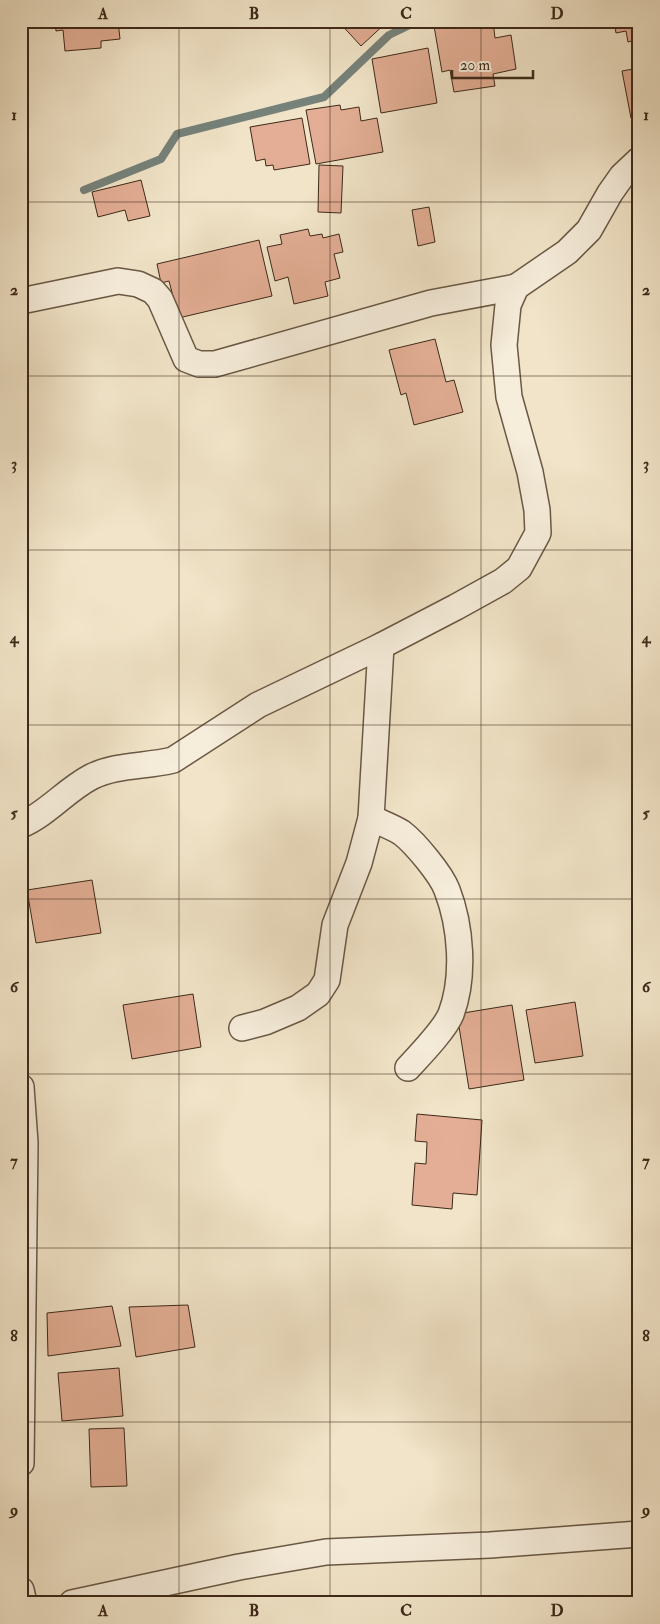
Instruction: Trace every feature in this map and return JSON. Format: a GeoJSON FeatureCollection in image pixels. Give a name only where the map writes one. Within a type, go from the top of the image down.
{"type":"FeatureCollection","features":[{"type":"Feature","properties":{"kind":"street"},"geometry":{"type":"LineString","coordinates":[[21,301],[118,281],[138,284],[153,292],[160,300],[186,359],[199,364],[216,364],[431,303],[516,287],[567,252],[589,230],[622,176],[639,160]]}},
{"type":"Feature","properties":{"kind":"street"},"geometry":{"type":"LineString","coordinates":[[21,825],[92,777],[114,768],[158,764],[173,760],[258,705],[381,646],[503,581],[519,568],[538,533],[537,510],[530,472],[509,397],[505,354],[508,305],[516,287]]}},
{"type":"Feature","properties":{"kind":"street"},"geometry":{"type":"LineString","coordinates":[[242,1028],[265,1022],[298,1008],[318,994],[327,980],[335,925],[359,863],[371,818],[381,646]]}},
{"type":"Feature","properties":{"kind":"street"},"geometry":{"type":"LineString","coordinates":[[371,818],[402,833],[421,852],[446,888],[459,941],[458,981],[451,1015],[408,1068]]}},
{"type":"Feature","properties":{"kind":"street"},"geometry":{"type":"LineString","coordinates":[[21,1087],[26,1143],[21,1463]]}},
{"type":"Feature","properties":{"kind":"street"},"geometry":{"type":"LineString","coordinates":[[72,1603],[239,1567],[326,1552],[490,1545],[639,1534]]}},
{"type":"Feature","properties":{"kind":"street"},"geometry":{"type":"LineString","coordinates":[[21,1590],[24,1603]]}},
{"type":"Feature","properties":{"kind":"building"},"geometry":{"type":"Polygon","coordinates":[[[55,21],[118,21],[120,39],[101,41],[101,48],[65,51],[63,30],[56,31],[55,21]]]}},
{"type":"Feature","properties":{"kind":"building"},"geometry":{"type":"Polygon","coordinates":[[[338,21],[388,21],[361,46],[338,21]]]}},
{"type":"Feature","properties":{"kind":"building"},"geometry":{"type":"Polygon","coordinates":[[[463,21],[493,21],[495,38],[511,35],[516,69],[493,74],[495,86],[454,92],[450,70],[442,72],[434,26],[463,21]]]}},
{"type":"Feature","properties":{"kind":"building"},"geometry":{"type":"Polygon","coordinates":[[[614,21],[639,21],[639,39],[628,42],[626,31],[616,33],[614,21]]]}},
{"type":"Feature","properties":{"kind":"building"},"geometry":{"type":"Polygon","coordinates":[[[428,48],[437,103],[381,113],[372,59],[428,48]]]}},
{"type":"Feature","properties":{"kind":"building"},"geometry":{"type":"Polygon","coordinates":[[[639,68],[639,116],[631,118],[622,71],[639,68]]]}},
{"type":"Feature","properties":{"kind":"building"},"geometry":{"type":"Polygon","coordinates":[[[340,105],[341,110],[359,107],[361,121],[377,118],[383,152],[316,164],[306,110],[340,105]]]}},
{"type":"Feature","properties":{"kind":"building"},"geometry":{"type":"Polygon","coordinates":[[[302,118],[310,164],[274,170],[273,165],[266,166],[265,159],[256,161],[250,127],[302,118]]]}},
{"type":"Feature","properties":{"kind":"building"},"geometry":{"type":"Polygon","coordinates":[[[319,165],[343,166],[341,213],[318,212],[319,165]]]}},
{"type":"Feature","properties":{"kind":"building"},"geometry":{"type":"Polygon","coordinates":[[[141,180],[150,216],[128,221],[125,210],[98,217],[92,192],[141,180]]]}},
{"type":"Feature","properties":{"kind":"building"},"geometry":{"type":"Polygon","coordinates":[[[429,207],[435,242],[418,246],[412,210],[429,207]]]}},
{"type":"Feature","properties":{"kind":"building"},"geometry":{"type":"Polygon","coordinates":[[[308,229],[310,236],[322,234],[323,238],[339,234],[343,252],[334,254],[340,278],[325,282],[328,296],[294,304],[288,277],[275,281],[267,247],[282,244],[280,235],[308,229]]]}},
{"type":"Feature","properties":{"kind":"building"},"geometry":{"type":"Polygon","coordinates":[[[259,240],[272,296],[170,320],[174,300],[169,281],[161,283],[157,264],[259,240]]]}},
{"type":"Feature","properties":{"kind":"building"},"geometry":{"type":"Polygon","coordinates":[[[435,339],[446,382],[454,380],[463,412],[414,425],[406,393],[401,395],[389,350],[435,339]]]}},
{"type":"Feature","properties":{"kind":"building"},"geometry":{"type":"Polygon","coordinates":[[[92,880],[101,933],[36,943],[27,890],[92,880]]]}},
{"type":"Feature","properties":{"kind":"building"},"geometry":{"type":"Polygon","coordinates":[[[193,994],[201,1047],[132,1059],[123,1005],[193,994]]]}},
{"type":"Feature","properties":{"kind":"building"},"geometry":{"type":"Polygon","coordinates":[[[575,1002],[583,1056],[535,1063],[526,1010],[575,1002]]]}},
{"type":"Feature","properties":{"kind":"building"},"geometry":{"type":"Polygon","coordinates":[[[512,1005],[524,1080],[469,1089],[457,1014],[512,1005]]]}},
{"type":"Feature","properties":{"kind":"building"},"geometry":{"type":"Polygon","coordinates":[[[417,1114],[482,1120],[477,1195],[453,1193],[452,1209],[412,1205],[415,1163],[426,1164],[427,1142],[415,1141],[417,1114]]]}},
{"type":"Feature","properties":{"kind":"building"},"geometry":{"type":"Polygon","coordinates":[[[188,1305],[195,1347],[136,1357],[129,1307],[188,1305]]]}},
{"type":"Feature","properties":{"kind":"building"},"geometry":{"type":"Polygon","coordinates":[[[112,1306],[121,1346],[48,1356],[47,1313],[112,1306]]]}},
{"type":"Feature","properties":{"kind":"building"},"geometry":{"type":"Polygon","coordinates":[[[119,1368],[123,1416],[62,1421],[58,1373],[119,1368]]]}},
{"type":"Feature","properties":{"kind":"building"},"geometry":{"type":"Polygon","coordinates":[[[124,1428],[127,1486],[91,1487],[89,1429],[124,1428]]]}},
{"type":"Feature","properties":{"kind":"waterway"},"geometry":{"type":"LineString","coordinates":[[84,190],[161,159],[177,134],[324,97],[389,35],[418,21]]}}]}
